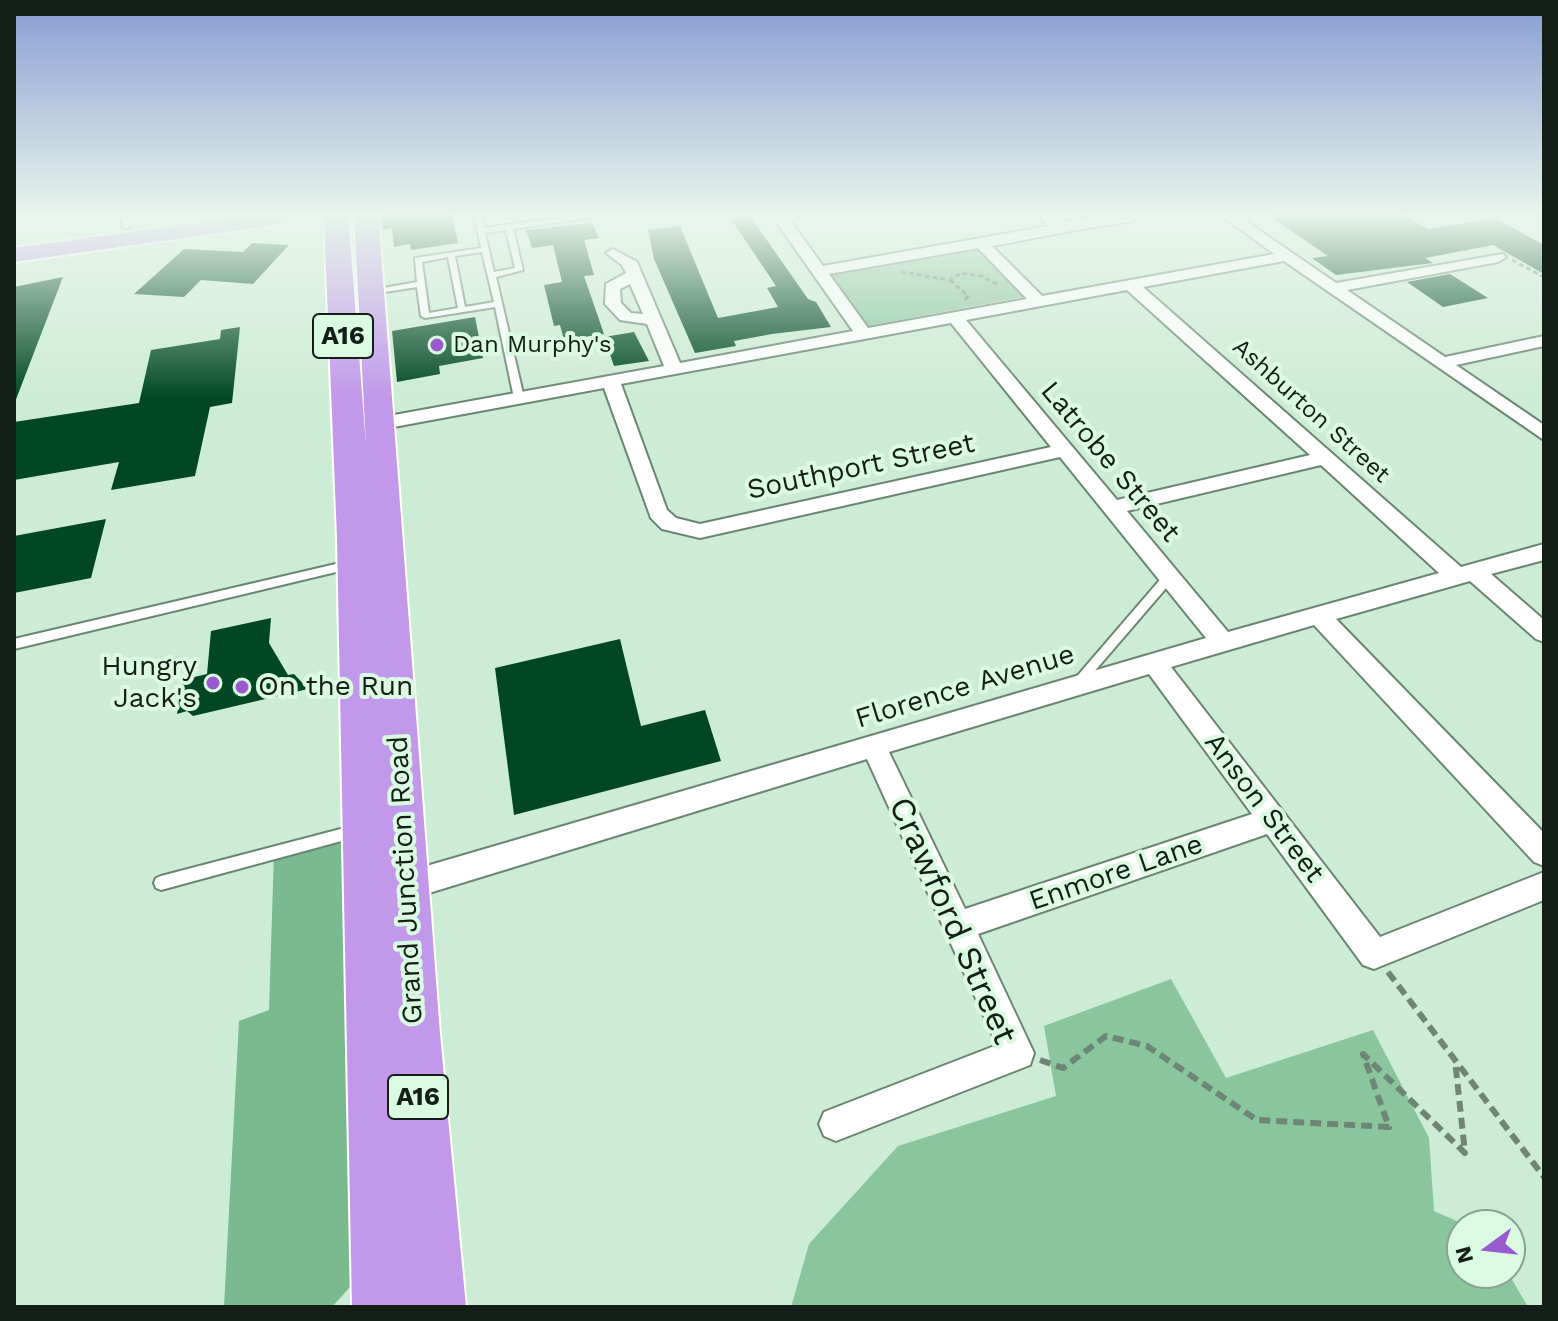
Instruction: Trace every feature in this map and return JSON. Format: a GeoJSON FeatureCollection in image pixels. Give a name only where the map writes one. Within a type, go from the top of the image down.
{"type":"FeatureCollection","features":[{"type":"Feature","properties":{"kind":"highway","name":"Grand Junction Road"},"geometry":{"type":"LineString","coordinates":[[339,275],[349,430],[372,560],[388,891],[384,1307]]}},
{"type":"Feature","properties":{"kind":"highway","name":"Grand Junction Road"},"geometry":{"type":"LineString","coordinates":[[371,275],[383,423],[372,560],[366,827],[388,891],[434,1307]]}},
{"type":"Feature","properties":{"kind":"highway"},"geometry":{"type":"LineString","coordinates":[[349,430],[383,423]]}},
{"type":"Feature","properties":{"kind":"street"},"geometry":{"type":"LineString","coordinates":[[653,320],[626,317],[613,304],[612,287],[635,275],[674,369]]}},
{"type":"Feature","properties":{"kind":"street"},"geometry":{"type":"LineString","coordinates":[[822,275],[863,333]]}},
{"type":"Feature","properties":{"kind":"street"},"geometry":{"type":"LineString","coordinates":[[1012,275],[1039,302]]}},
{"type":"Feature","properties":{"kind":"street"},"geometry":{"type":"LineString","coordinates":[[383,423],[611,382],[961,311],[1039,302],[1186,275]]}},
{"type":"Feature","properties":{"kind":"street"},"geometry":{"type":"LineString","coordinates":[[1312,275],[1544,434]]}},
{"type":"Feature","properties":{"kind":"street"},"geometry":{"type":"LineString","coordinates":[[1332,288],[1404,275]]}},
{"type":"Feature","properties":{"kind":"street","name":"Ashburton Street"},"geometry":{"type":"LineString","coordinates":[[1131,285],[1325,458],[1465,574],[1544,633]]}},
{"type":"Feature","properties":{"kind":"street","name":"Latrobe Street"},"geometry":{"type":"LineString","coordinates":[[961,311],[1065,450],[1223,642]]}},
{"type":"Feature","properties":{"kind":"street"},"geometry":{"type":"LineString","coordinates":[[1441,363],[1544,341]]}},
{"type":"Feature","properties":{"kind":"street","name":"Southport Street"},"geometry":{"type":"LineString","coordinates":[[611,382],[658,513],[669,524],[700,531],[1065,450]]}},
{"type":"Feature","properties":{"kind":"street"},"geometry":{"type":"LineString","coordinates":[[1112,508],[1325,458]]}},
{"type":"Feature","properties":{"kind":"street","name":"Florence Avenue"},"geometry":{"type":"LineString","coordinates":[[388,891],[1077,684],[1544,552]]}},
{"type":"Feature","properties":{"kind":"street"},"geometry":{"type":"LineString","coordinates":[[1318,615],[1544,853]]}},
{"type":"Feature","properties":{"kind":"street","name":"Anson Street"},"geometry":{"type":"LineString","coordinates":[[1154,663],[1374,954]]}},
{"type":"Feature","properties":{"kind":"street","name":"Crawford Street"},"geometry":{"type":"LineString","coordinates":[[836,1124],[1018,1053],[874,747]]}},
{"type":"Feature","properties":{"kind":"street","name":"Enmore Lane"},"geometry":{"type":"LineString","coordinates":[[958,926],[1273,820]]}},
{"type":"Feature","properties":{"kind":"street"},"geometry":{"type":"LineString","coordinates":[[1374,954],[1544,886]]}},
{"type":"Feature","properties":{"kind":"lane"},"geometry":{"type":"LineString","coordinates":[[420,275],[425,316],[498,304]]}},
{"type":"Feature","properties":{"kind":"lane"},"geometry":{"type":"LineString","coordinates":[[455,275],[462,310]]}},
{"type":"Feature","properties":{"kind":"lane"},"geometry":{"type":"LineString","coordinates":[[492,275],[519,398]]}},
{"type":"Feature","properties":{"kind":"lane"},"geometry":{"type":"LineString","coordinates":[[372,292],[421,284]]}},
{"type":"Feature","properties":{"kind":"lane"},"geometry":{"type":"LineString","coordinates":[[14,644],[372,560]]}},
{"type":"Feature","properties":{"kind":"lane"},"geometry":{"type":"LineString","coordinates":[[1077,684],[1169,577]]}},
{"type":"Feature","properties":{"kind":"lane"},"geometry":{"type":"LineString","coordinates":[[161,883],[366,827]]}},
{"type":"Feature","properties":{"kind":"path"},"geometry":{"type":"LineString","coordinates":[[907,275],[950,280],[968,296],[958,306],[961,311]]}},
{"type":"Feature","properties":{"kind":"path"},"geometry":{"type":"LineString","coordinates":[[950,280],[958,275]]}},
{"type":"Feature","properties":{"kind":"path"},"geometry":{"type":"LineString","coordinates":[[972,275],[981,276],[1007,292]]}},
{"type":"Feature","properties":{"kind":"path"},"geometry":{"type":"LineString","coordinates":[[1374,954],[1544,1177]]}},
{"type":"Feature","properties":{"kind":"path"},"geometry":{"type":"LineString","coordinates":[[1018,1053],[1063,1068],[1106,1036],[1147,1046],[1257,1120],[1389,1127],[1363,1054],[1465,1153],[1455,1060]]}},
{"type":"Feature","properties":{"kind":"green space"},"geometry":{"type":"Polygon","coordinates":[[[829,275],[1002,275],[1023,297],[867,326],[829,275]]]}},
{"type":"Feature","properties":{"kind":"green space"},"geometry":{"type":"Polygon","coordinates":[[[351,832],[359,1277],[332,1307],[224,1307],[239,1021],[269,1010],[274,852],[351,832]]]}},
{"type":"Feature","properties":{"kind":"green space"},"geometry":{"type":"Polygon","coordinates":[[[1171,979],[1226,1078],[1373,1030],[1429,1138],[1434,1211],[1446,1216],[1446,1289],[1517,1289],[1528,1307],[791,1307],[809,1244],[898,1146],[1056,1096],[1044,1026],[1171,979]]]}},
{"type":"Feature","properties":{"kind":"building"},"geometry":{"type":"Polygon","coordinates":[[[156,275],[262,275],[253,284],[201,280],[184,297],[134,294],[156,275]]]}},
{"type":"Feature","properties":{"kind":"building"},"geometry":{"type":"Polygon","coordinates":[[[560,275],[594,275],[584,276],[604,334],[564,340],[560,325],[554,326],[544,285],[562,282],[560,275]]]}},
{"type":"Feature","properties":{"kind":"building"},"geometry":{"type":"Polygon","coordinates":[[[661,275],[700,275],[718,318],[778,307],[767,288],[776,286],[768,275],[791,275],[808,299],[816,302],[831,327],[734,341],[736,346],[695,353],[661,275]]]}},
{"type":"Feature","properties":{"kind":"building"},"geometry":{"type":"Polygon","coordinates":[[[1451,275],[1488,298],[1443,307],[1407,282],[1451,275]]]}},
{"type":"Feature","properties":{"kind":"building"},"geometry":{"type":"Polygon","coordinates":[[[63,277],[15,402],[14,402],[14,287],[63,277]]]}},
{"type":"Feature","properties":{"kind":"building","name":"Dan Murphy's"},"geometry":{"type":"Polygon","coordinates":[[[475,317],[483,358],[439,366],[440,374],[397,382],[392,331],[475,317]]]}},
{"type":"Feature","properties":{"kind":"building"},"geometry":{"type":"Polygon","coordinates":[[[240,327],[232,403],[210,407],[195,476],[111,490],[119,462],[14,480],[14,422],[139,403],[151,350],[220,339],[221,330],[240,327]]]}},
{"type":"Feature","properties":{"kind":"building"},"geometry":{"type":"Polygon","coordinates":[[[634,332],[649,361],[614,366],[604,337],[634,332]]]}},
{"type":"Feature","properties":{"kind":"building"},"geometry":{"type":"Polygon","coordinates":[[[106,519],[91,578],[14,593],[14,536],[106,519]]]}},
{"type":"Feature","properties":{"kind":"building","name":"On the Run"},"geometry":{"type":"Polygon","coordinates":[[[271,618],[269,643],[288,675],[294,674],[308,689],[193,716],[187,711],[177,714],[182,680],[207,674],[211,631],[271,618]]]}},
{"type":"Feature","properties":{"kind":"building"},"geometry":{"type":"Polygon","coordinates":[[[620,639],[641,726],[705,710],[721,761],[514,815],[495,668],[620,639]]]}},
{"type":"Feature","properties":{"kind":"place","name":"Dan Murphy's"},"geometry":{"type":"Point","coordinates":[437,345]}},
{"type":"Feature","properties":{"kind":"place","name":"Hungry Jack's"},"geometry":{"type":"Point","coordinates":[213,683]}},
{"type":"Feature","properties":{"kind":"place","name":"On the Run"},"geometry":{"type":"Point","coordinates":[242,687]}}]}
